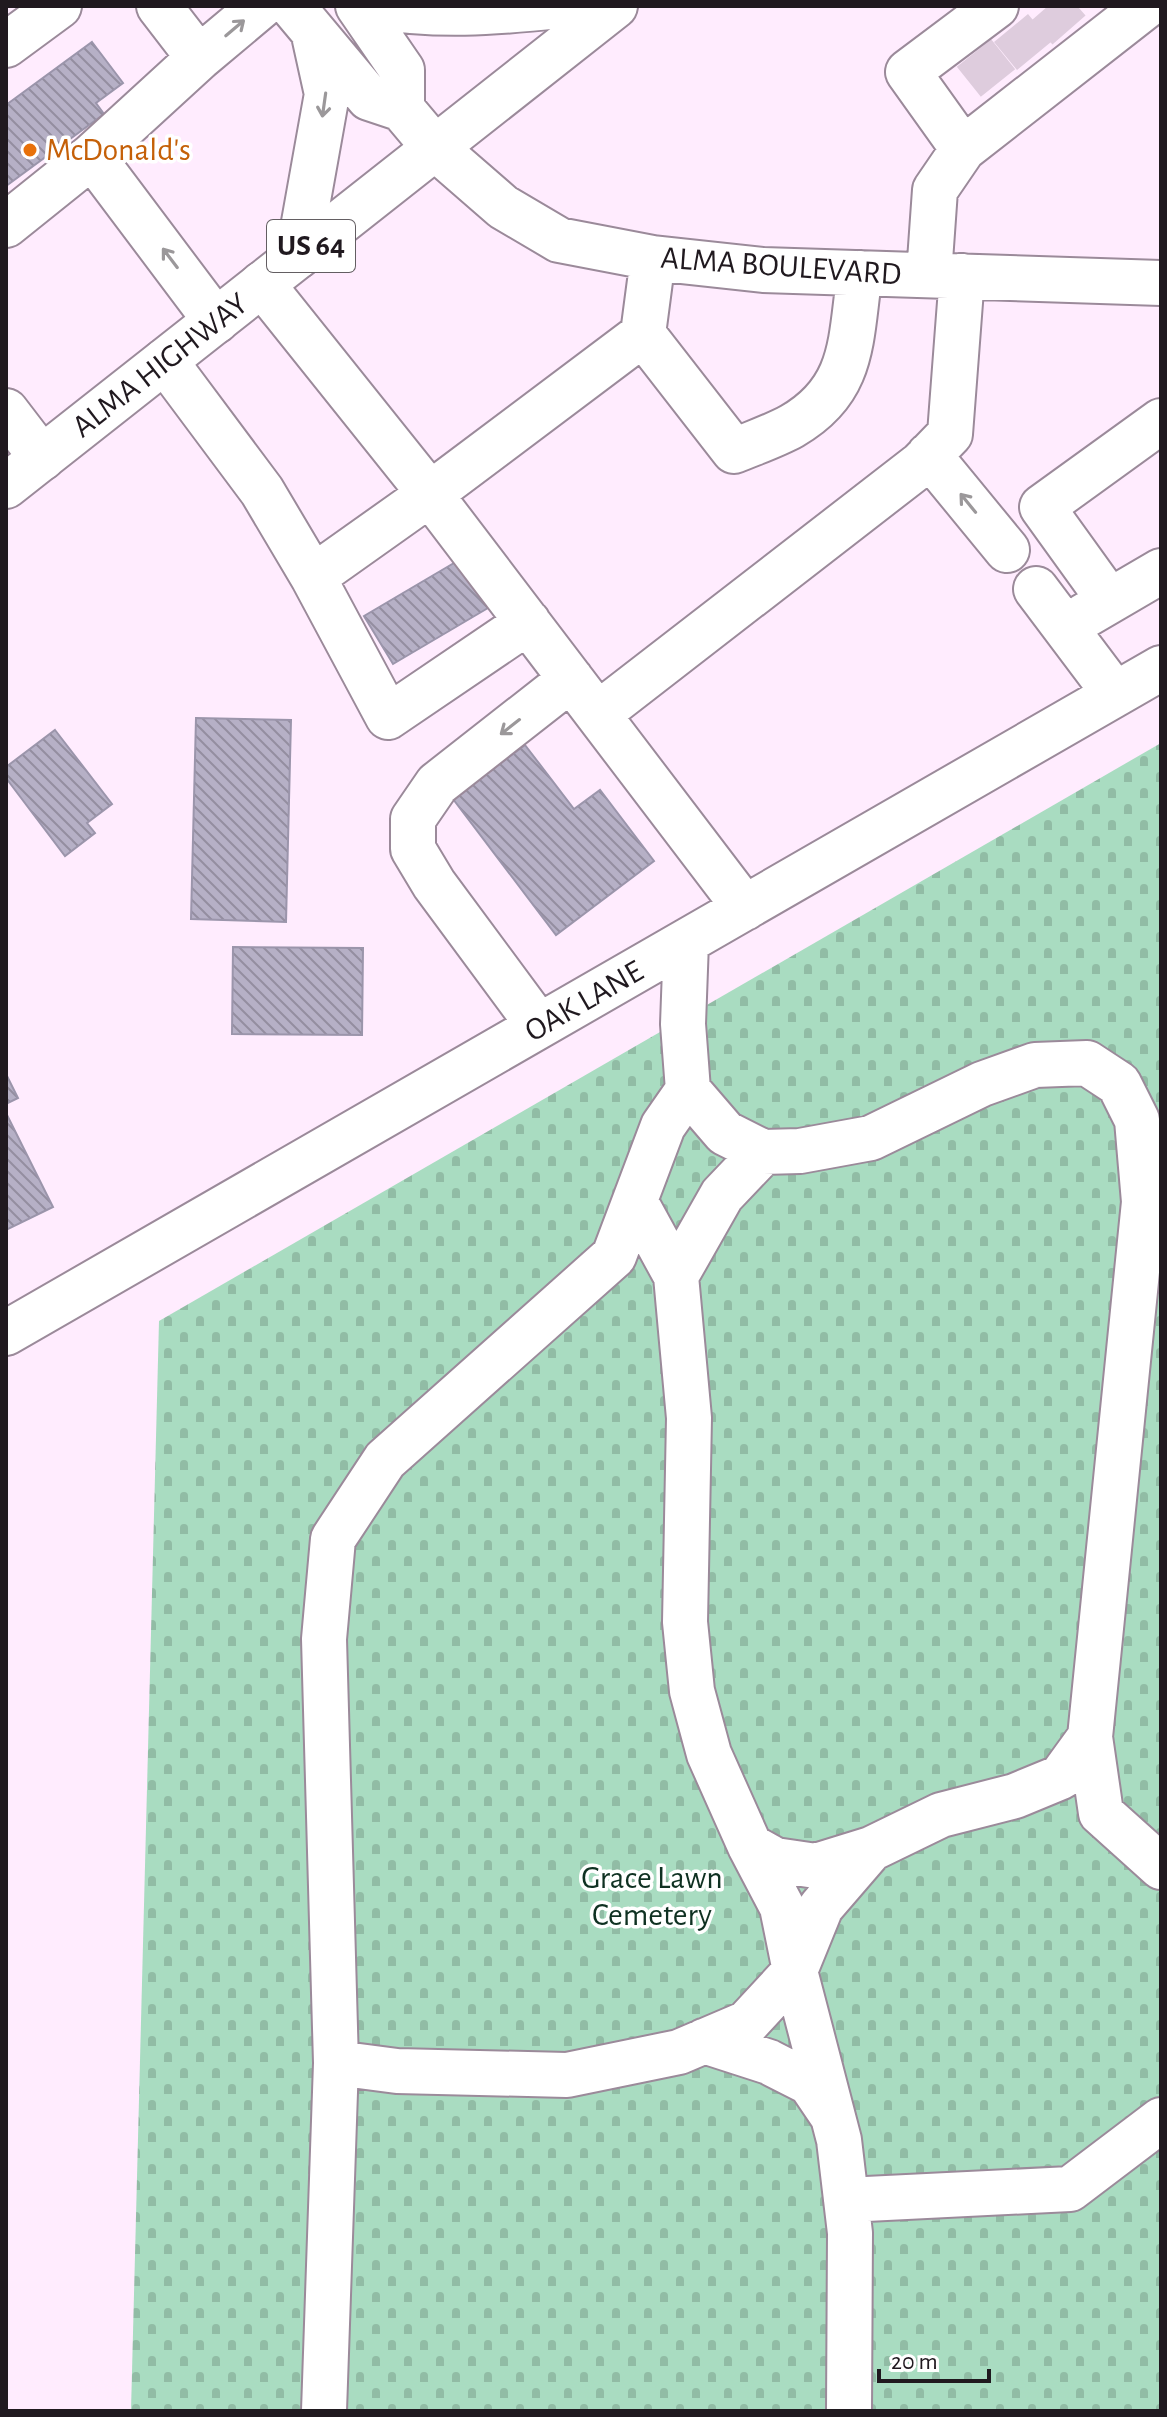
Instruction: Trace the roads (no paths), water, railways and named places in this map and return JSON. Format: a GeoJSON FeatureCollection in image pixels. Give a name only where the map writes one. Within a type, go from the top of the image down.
{"type":"FeatureCollection","features":[{"type":"Feature","properties":{"kind":"street"},"geometry":{"type":"LineString","coordinates":[[11,45],[59,6]]}},
{"type":"Feature","properties":{"kind":"street"},"geometry":{"type":"LineString","coordinates":[[159,6],[199,58]]}},
{"type":"Feature","properties":{"kind":"street"},"geometry":{"type":"LineString","coordinates":[[6,225],[92,156],[261,6]]}},
{"type":"Feature","properties":{"kind":"street"},"geometry":{"type":"LineString","coordinates":[[303,17],[369,98],[402,109],[402,70],[358,6]]}},
{"type":"Feature","properties":{"kind":"street"},"geometry":{"type":"LineString","coordinates":[[371,6],[405,12],[477,14],[558,6]]}},
{"type":"Feature","properties":{"kind":"street","name":"ALMA HIGHWAY"},"geometry":{"type":"LineString","coordinates":[[6,486],[615,6]]}},
{"type":"Feature","properties":{"kind":"street"},"geometry":{"type":"LineString","coordinates":[[1018,35],[1078,41],[1125,12]]}},
{"type":"Feature","properties":{"kind":"street"},"geometry":{"type":"LineString","coordinates":[[298,256],[327,94],[303,17]]}},
{"type":"Feature","properties":{"kind":"street"},"geometry":{"type":"LineString","coordinates":[[963,149],[908,72],[987,69],[1018,35]]}},
{"type":"Feature","properties":{"kind":"street"},"geometry":{"type":"LineString","coordinates":[[598,714],[929,455],[950,434],[946,276],[935,190],[963,149],[987,69],[1018,35]]}},
{"type":"Feature","properties":{"kind":"street"},"geometry":{"type":"LineString","coordinates":[[6,193],[55,159],[151,101]]}},
{"type":"Feature","properties":{"kind":"street","name":"ALMA BOULEVARD"},"geometry":{"type":"LineString","coordinates":[[402,109],[434,147],[503,207],[559,240],[653,258],[763,270],[1161,283]]}},
{"type":"Feature","properties":{"kind":"street"},"geometry":{"type":"LineString","coordinates":[[92,156],[216,321]]}},
{"type":"Feature","properties":{"kind":"street"},"geometry":{"type":"LineString","coordinates":[[653,258],[643,334],[734,451],[793,426],[834,391],[847,363],[860,273]]}},
{"type":"Feature","properties":{"kind":"street"},"geometry":{"type":"LineString","coordinates":[[262,284],[430,494],[745,908]]}},
{"type":"Feature","properties":{"kind":"street"},"geometry":{"type":"LineString","coordinates":[[313,577],[430,494],[643,334]]}},
{"type":"Feature","properties":{"kind":"street"},"geometry":{"type":"LineString","coordinates":[[165,361],[262,491],[313,577],[388,717],[528,622]]}},
{"type":"Feature","properties":{"kind":"street"},"geometry":{"type":"LineString","coordinates":[[6,411],[42,458]]}},
{"type":"Feature","properties":{"kind":"street"},"geometry":{"type":"LineString","coordinates":[[1109,600],[1042,507],[1161,421]]}},
{"type":"Feature","properties":{"kind":"street"},"geometry":{"type":"LineString","coordinates":[[929,455],[1007,550]]}},
{"type":"Feature","properties":{"kind":"street"},"geometry":{"type":"LineString","coordinates":[[1065,628],[1161,571]]}},
{"type":"Feature","properties":{"kind":"street"},"geometry":{"type":"LineString","coordinates":[[1036,589],[1115,694]]}},
{"type":"Feature","properties":{"kind":"street","name":"OAK LANE"},"geometry":{"type":"LineString","coordinates":[[6,1333],[1161,668]]}},
{"type":"Feature","properties":{"kind":"street"},"geometry":{"type":"LineString","coordinates":[[539,1026],[434,884],[413,849],[413,819],[437,784],[571,679]]}},
{"type":"Feature","properties":{"kind":"street"},"geometry":{"type":"LineString","coordinates":[[686,942],[683,1024],[688,1090],[725,1133],[763,1152],[800,1151],[871,1138],[982,1084],[1035,1065],[1087,1063],[1119,1084],[1137,1120],[1144,1202],[1090,1737],[1101,1813],[1161,1867]]}},
{"type":"Feature","properties":{"kind":"street"},"geometry":{"type":"LineString","coordinates":[[324,2411],[336,2063],[324,1639],[333,1539],[385,1460],[614,1256],[663,1126],[688,1090]]}},
{"type":"Feature","properties":{"kind":"street"},"geometry":{"type":"LineString","coordinates":[[676,1276],[722,1195],[763,1152]]}},
{"type":"Feature","properties":{"kind":"street"},"geometry":{"type":"LineString","coordinates":[[635,1201],[676,1276],[689,1418],[685,1622],[692,1691],[709,1754],[750,1846],[782,1907],[795,1971],[839,2140],[850,2233],[849,2411]]}},
{"type":"Feature","properties":{"kind":"street"},"geometry":{"type":"LineString","coordinates":[[750,1846],[775,1860],[816,1866],[871,1849],[941,1815],[1015,1796],[1061,1777],[1090,1737]]}},
{"type":"Feature","properties":{"kind":"street"},"geometry":{"type":"LineString","coordinates":[[336,2063],[397,2071],[567,2075],[679,2052],[747,2023],[795,1971],[821,1907],[871,1849]]}},
{"type":"Feature","properties":{"kind":"street"},"geometry":{"type":"LineString","coordinates":[[704,2041],[769,2062],[810,2083],[833,2116]]}},
{"type":"Feature","properties":{"kind":"street"},"geometry":{"type":"LineString","coordinates":[[846,2200],[1070,2189],[1161,2120]]}},
{"type":"Feature","properties":{"kind":"tunnel"},"geometry":{"type":"LineString","coordinates":[[1048,6],[1069,30]]}},
{"type":"Feature","properties":{"kind":"tunnel"},"geometry":{"type":"LineString","coordinates":[[1011,28],[1034,56]]}},
{"type":"Feature","properties":{"kind":"tunnel"},"geometry":{"type":"LineString","coordinates":[[974,53],[998,83]]}},
{"type":"Feature","properties":{"kind":"place","name":"McDonald's"},"geometry":{"type":"Point","coordinates":[30,150]}},
{"type":"Feature","properties":{"kind":"park label","name":"Grace Lawn Cemetery"},"geometry":{"type":"Point","coordinates":[652,1896]}}]}
